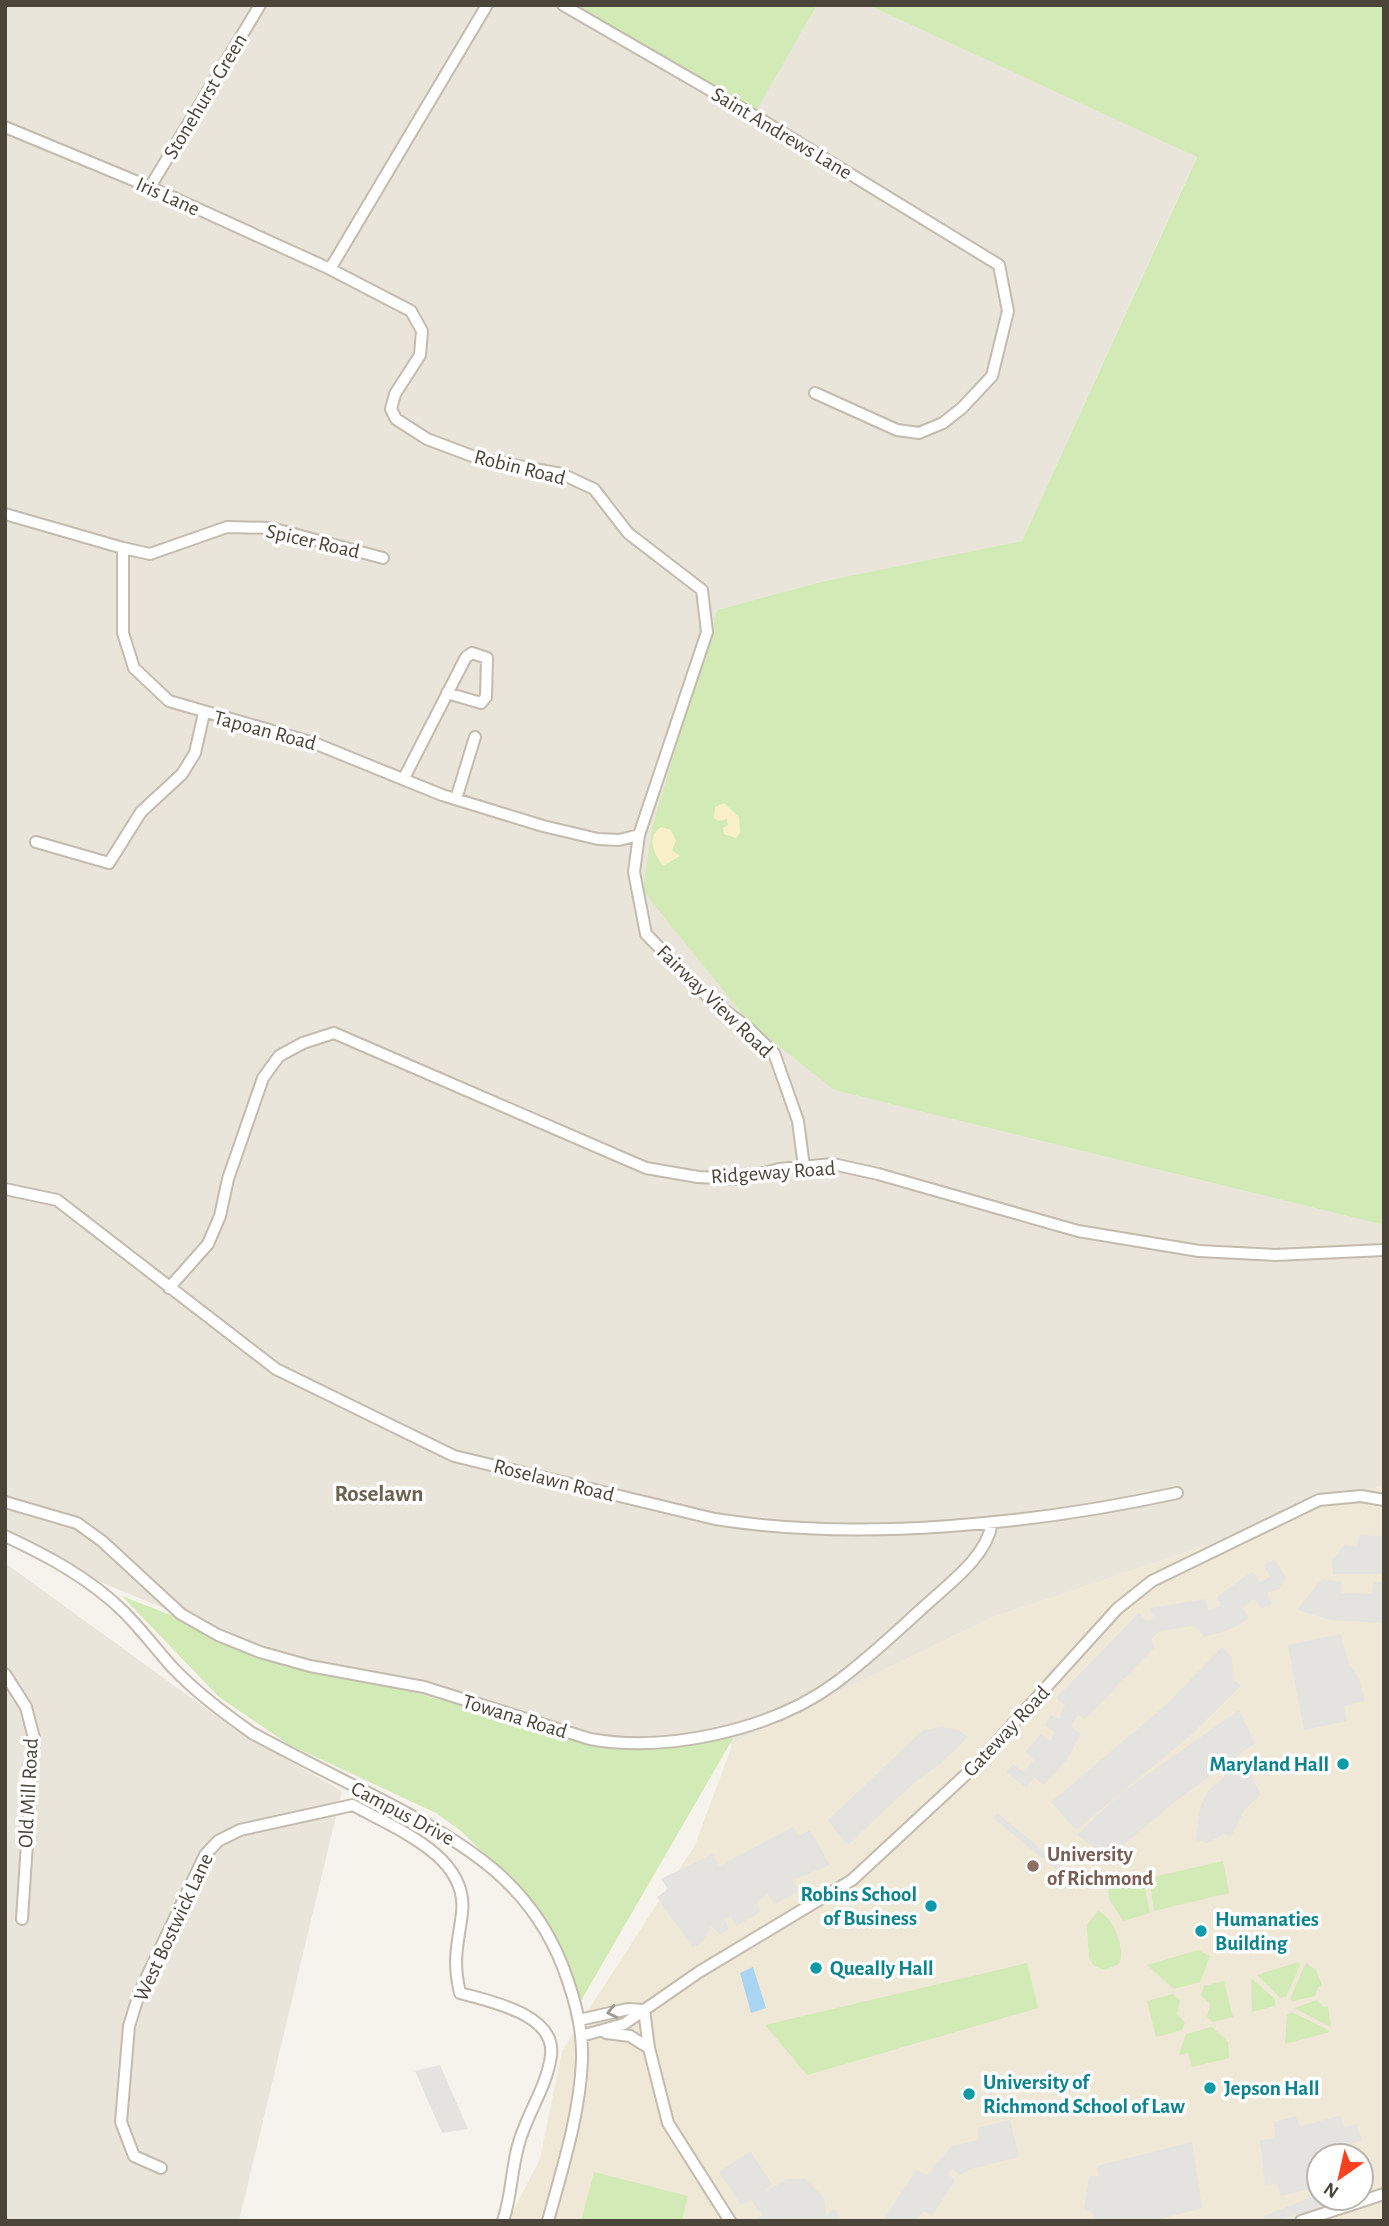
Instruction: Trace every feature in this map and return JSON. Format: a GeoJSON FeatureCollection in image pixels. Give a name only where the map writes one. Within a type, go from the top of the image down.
{"type":"FeatureCollection","features":[{"type":"Feature","properties":{"kind":"street","name":"Stonehurst Green"},"geometry":{"type":"LineString","coordinates":[[150,187],[260,5]]}},
{"type":"Feature","properties":{"kind":"street"},"geometry":{"type":"LineString","coordinates":[[330,270],[487,5]]}},
{"type":"Feature","properties":{"kind":"street","name":"Saint Andrews Lane"},"geometry":{"type":"LineString","coordinates":[[563,5],[760,118],[999,265],[1008,311],[992,376],[943,423],[919,433],[897,430],[815,393]]}},
{"type":"Feature","properties":{"kind":"street","name":"Iris Lane"},"geometry":{"type":"LineString","coordinates":[[5,127],[150,187],[330,270]]}},
{"type":"Feature","properties":{"kind":"street","name":"Robin Road"},"geometry":{"type":"LineString","coordinates":[[330,270],[411,311],[422,331],[420,355],[395,394],[391,410],[396,419],[427,439],[480,459],[562,474],[594,489],[628,533],[702,590],[707,632],[639,835]]}},
{"type":"Feature","properties":{"kind":"street"},"geometry":{"type":"LineString","coordinates":[[5,514],[123,548]]}},
{"type":"Feature","properties":{"kind":"street","name":"Spicer Road"},"geometry":{"type":"LineString","coordinates":[[123,548],[150,554],[227,527],[271,528],[383,558]]}},
{"type":"Feature","properties":{"kind":"street","name":"Tapoan Road"},"geometry":{"type":"LineString","coordinates":[[123,548],[123,633],[134,668],[169,701],[204,713],[294,736],[456,799],[598,839],[619,840],[639,835]]}},
{"type":"Feature","properties":{"kind":"street"},"geometry":{"type":"LineString","coordinates":[[404,778],[447,694],[466,657],[472,653],[487,658],[486,697],[481,703],[447,694]]}},
{"type":"Feature","properties":{"kind":"street"},"geometry":{"type":"LineString","coordinates":[[36,842],[109,863],[121,849],[141,812],[181,774],[195,753],[204,713]]}},
{"type":"Feature","properties":{"kind":"street"},"geometry":{"type":"LineString","coordinates":[[456,799],[475,737]]}},
{"type":"Feature","properties":{"kind":"street","name":"Fairway View Road"},"geometry":{"type":"LineString","coordinates":[[639,835],[634,872],[646,934],[713,1002],[746,1026],[774,1053],[798,1121],[804,1167]]}},
{"type":"Feature","properties":{"kind":"street","name":"Ridgeway Road"},"geometry":{"type":"LineString","coordinates":[[169,1288],[208,1244],[220,1216],[228,1179],[263,1078],[279,1056],[303,1043],[334,1033],[646,1168],[698,1177],[740,1179],[779,1168],[833,1164],[878,1174],[1078,1231],[1199,1251],[1275,1255],[1384,1250]]}},
{"type":"Feature","properties":{"kind":"street","name":"Roselawn Road"},"geometry":{"type":"LineString","coordinates":[[5,1189],[57,1200],[276,1368],[454,1456],[715,1519],[750,1524],[861,1528],[992,1522],[1177,1493]]}},
{"type":"Feature","properties":{"kind":"street","name":"Gateway Road"},"geometry":{"type":"LineString","coordinates":[[581,2036],[624,2024],[721,1958],[852,1880],[974,1767],[1117,1609],[1152,1581],[1319,1500],[1362,1496],[1384,1500]]}},
{"type":"Feature","properties":{"kind":"street","name":"Towana Road"},"geometry":{"type":"LineString","coordinates":[[5,1502],[77,1523],[102,1541],[181,1614],[218,1635],[260,1652],[310,1666],[424,1687],[590,1739],[615,1744],[645,1744],[733,1730],[815,1696],[883,1644],[942,1590],[985,1546],[992,1522]]}},
{"type":"Feature","properties":{"kind":"street","name":"Campus Drive"},"geometry":{"type":"LineString","coordinates":[[5,1536],[57,1562],[99,1591],[123,1611],[199,1694],[220,1711],[252,1733],[481,1856],[519,1892],[556,1950],[579,2020],[581,2036],[582,2061],[573,2126],[548,2221]]}},
{"type":"Feature","properties":{"kind":"street","name":"Old Mill Road"},"geometry":{"type":"LineString","coordinates":[[5,1674],[26,1707],[34,1738],[22,1919]]}},
{"type":"Feature","properties":{"kind":"street","name":"West Bostwick Lane"},"geometry":{"type":"LineString","coordinates":[[161,2168],[134,2156],[121,2122],[129,2026],[140,1991],[195,1873],[212,1846],[240,1830],[353,1805],[375,1797]]}},
{"type":"Feature","properties":{"kind":"street"},"geometry":{"type":"LineString","coordinates":[[353,1805],[423,1845],[453,1874],[462,1900],[454,1952],[454,1970],[460,1993],[500,2004],[530,2019],[549,2039],[549,2065],[522,2132],[503,2221]]}},
{"type":"Feature","properties":{"kind":"street"},"geometry":{"type":"LineString","coordinates":[[579,2020],[628,2008],[645,2010],[649,2048],[668,2123],[730,2221]]}},
{"type":"Feature","properties":{"kind":"street","name":"Gateway Road"},"geometry":{"type":"LineString","coordinates":[[598,2033],[630,2036],[649,2048]]}},
{"type":"Feature","properties":{"kind":"street"},"geometry":{"type":"LineString","coordinates":[[1301,2221],[1384,2194]]}},
{"type":"Feature","properties":{"kind":"shaded area"},"geometry":{"type":"Polygon","coordinates":[[[5,5],[575,5],[755,111],[817,5],[868,5],[1197,156],[1022,541],[824,581],[717,610],[700,669],[834,1090],[1384,1225],[1384,1485],[991,1618],[733,1743],[616,1757],[720,1737],[621,1748],[415,1693],[304,1667],[5,1542],[5,5]]]}},
{"type":"Feature","properties":{"kind":"shaded area","name":"University of Richmond"},"geometry":{"type":"Polygon","coordinates":[[[1384,1485],[1384,2221],[508,2221],[540,2159],[562,2051],[695,1845],[733,1743],[991,1618],[1384,1485]]]}},
{"type":"Feature","properties":{"kind":"shaded area"},"geometry":{"type":"Polygon","coordinates":[[[1359,1535],[1384,1536],[1384,1574],[1333,1574],[1332,1561],[1344,1545],[1357,1547],[1359,1535]]]}},
{"type":"Feature","properties":{"kind":"shaded area"},"geometry":{"type":"Polygon","coordinates":[[[1275,1559],[1286,1578],[1279,1589],[1267,1593],[1272,1604],[1261,1609],[1254,1599],[1243,1608],[1249,1619],[1226,1631],[1203,1637],[1199,1629],[1192,1626],[1160,1631],[1151,1639],[1155,1647],[1085,1719],[1078,1715],[1071,1726],[1081,1734],[1067,1759],[1044,1785],[1034,1777],[1026,1788],[1006,1772],[1013,1764],[1023,1772],[1034,1760],[1025,1752],[1041,1734],[1050,1741],[1055,1732],[1045,1726],[1050,1715],[1059,1719],[1065,1705],[1056,1698],[1139,1613],[1147,1621],[1154,1618],[1150,1608],[1205,1599],[1208,1610],[1221,1606],[1217,1597],[1244,1577],[1253,1572],[1260,1582],[1270,1577],[1264,1565],[1275,1559]]]}},
{"type":"Feature","properties":{"kind":"shaded area"},"geometry":{"type":"Polygon","coordinates":[[[5,1563],[234,1729],[342,1791],[239,2221],[5,2221],[5,1563]]]}},
{"type":"Feature","properties":{"kind":"shaded area"},"geometry":{"type":"Polygon","coordinates":[[[1322,1579],[1341,1582],[1342,1593],[1372,1594],[1374,1582],[1384,1582],[1382,1623],[1331,1620],[1297,1610],[1322,1579]]]}},
{"type":"Feature","properties":{"kind":"shaded area"},"geometry":{"type":"Polygon","coordinates":[[[1341,1634],[1348,1661],[1360,1681],[1365,1701],[1344,1706],[1347,1721],[1304,1730],[1288,1645],[1341,1634]]]}},
{"type":"Feature","properties":{"kind":"shaded area"},"geometry":{"type":"Polygon","coordinates":[[[1222,1647],[1232,1657],[1233,1679],[1241,1686],[1190,1736],[1076,1830],[1051,1802],[1166,1705],[1222,1647]]]}},
{"type":"Feature","properties":{"kind":"shaded area"},"geometry":{"type":"Polygon","coordinates":[[[1239,1710],[1255,1743],[1176,1801],[1108,1858],[1077,1835],[1121,1793],[1239,1710]]]}},
{"type":"Feature","properties":{"kind":"shaded area"},"geometry":{"type":"Polygon","coordinates":[[[941,1727],[956,1729],[968,1737],[849,1844],[845,1843],[828,1820],[923,1730],[941,1727]]]}},
{"type":"Feature","properties":{"kind":"shaded area"},"geometry":{"type":"Polygon","coordinates":[[[1244,1760],[1261,1795],[1245,1809],[1231,1837],[1223,1834],[1208,1843],[1196,1840],[1200,1808],[1208,1791],[1244,1760]]]}},
{"type":"Feature","properties":{"kind":"shaded area"},"geometry":{"type":"Polygon","coordinates":[[[997,1813],[1073,1875],[1069,1880],[993,1818],[997,1813]]]}},
{"type":"Feature","properties":{"kind":"shaded area"},"geometry":{"type":"Polygon","coordinates":[[[793,1827],[799,1836],[810,1830],[830,1865],[793,1880],[799,1891],[774,1905],[768,1894],[756,1902],[761,1912],[736,1926],[731,1917],[724,1918],[729,1929],[720,1935],[711,1926],[702,1943],[693,1948],[657,1897],[668,1889],[661,1879],[713,1854],[719,1866],[793,1827]]]}},
{"type":"Feature","properties":{"kind":"shaded area"},"geometry":{"type":"Polygon","coordinates":[[[440,2065],[468,2129],[442,2133],[415,2071],[440,2065]]]}},
{"type":"Feature","properties":{"kind":"shaded area"},"geometry":{"type":"Polygon","coordinates":[[[1296,2116],[1300,2126],[1340,2116],[1345,2127],[1357,2124],[1362,2140],[1305,2142],[1305,2190],[1281,2196],[1277,2184],[1265,2185],[1260,2140],[1275,2138],[1274,2122],[1296,2116]]]}},
{"type":"Feature","properties":{"kind":"shaded area"},"geometry":{"type":"Polygon","coordinates":[[[1010,2120],[1019,2157],[970,2169],[960,2175],[951,2168],[948,2174],[955,2180],[932,2216],[924,2211],[916,2221],[883,2221],[916,2170],[927,2175],[952,2146],[979,2140],[978,2128],[1010,2120]]]}},
{"type":"Feature","properties":{"kind":"shaded area"},"geometry":{"type":"Polygon","coordinates":[[[1192,2142],[1202,2208],[1152,2221],[1095,2221],[1092,2212],[1084,2210],[1089,2176],[1099,2176],[1097,2166],[1192,2142]]]}},
{"type":"Feature","properties":{"kind":"shaded area"},"geometry":{"type":"Polygon","coordinates":[[[750,2151],[772,2184],[764,2192],[787,2179],[806,2179],[824,2198],[826,2216],[834,2208],[840,2217],[838,2221],[755,2221],[762,2215],[751,2200],[741,2205],[719,2172],[750,2151]]]}},
{"type":"Feature","properties":{"kind":"shaded area"},"geometry":{"type":"Polygon","coordinates":[[[1305,2200],[1305,2212],[1278,2221],[1265,2221],[1264,2216],[1305,2200]]]}},
{"type":"Feature","properties":{"kind":"green space"},"geometry":{"type":"Polygon","coordinates":[[[575,5],[817,5],[756,111],[575,5]]]}},
{"type":"Feature","properties":{"kind":"green space"},"geometry":{"type":"Polygon","coordinates":[[[868,5],[1384,5],[1384,1225],[834,1090],[749,1022],[643,891],[652,828],[717,610],[824,581],[1022,541],[1197,157],[868,5]]]}},
{"type":"Feature","properties":{"kind":"green space"},"geometry":{"type":"Polygon","coordinates":[[[122,1596],[304,1667],[415,1693],[621,1748],[735,1735],[579,2004],[530,1899],[461,1831],[436,1813],[288,1744],[219,1697],[122,1596]]]}},
{"type":"Feature","properties":{"kind":"green space"},"geometry":{"type":"Polygon","coordinates":[[[1223,1861],[1229,1893],[1154,1911],[1149,1878],[1223,1861]]]}},
{"type":"Feature","properties":{"kind":"green space"},"geometry":{"type":"Polygon","coordinates":[[[1142,1876],[1150,1913],[1123,1921],[1109,1899],[1108,1890],[1116,1882],[1142,1876]]]}},
{"type":"Feature","properties":{"kind":"green space"},"geometry":{"type":"Polygon","coordinates":[[[1098,1911],[1114,1927],[1121,1950],[1119,1964],[1104,1970],[1093,1965],[1089,1958],[1087,1925],[1098,1911]]]}},
{"type":"Feature","properties":{"kind":"green space"},"geometry":{"type":"Polygon","coordinates":[[[1198,1950],[1210,1956],[1200,1982],[1174,1989],[1147,1965],[1198,1950]]]}},
{"type":"Feature","properties":{"kind":"green space"},"geometry":{"type":"Polygon","coordinates":[[[1298,1962],[1300,1965],[1286,1997],[1280,1998],[1257,1975],[1298,1962]]]}},
{"type":"Feature","properties":{"kind":"green space"},"geometry":{"type":"Polygon","coordinates":[[[1027,1963],[1038,2008],[807,2075],[765,2025],[1027,1963]]]}},
{"type":"Feature","properties":{"kind":"green space"},"geometry":{"type":"Polygon","coordinates":[[[1306,1963],[1316,1970],[1322,1986],[1318,1987],[1315,1996],[1293,2001],[1290,1999],[1306,1963]]]}},
{"type":"Feature","properties":{"kind":"green space"},"geometry":{"type":"Polygon","coordinates":[[[1251,1978],[1275,1999],[1275,2006],[1252,2012],[1251,1978]]]}},
{"type":"Feature","properties":{"kind":"green space"},"geometry":{"type":"Polygon","coordinates":[[[1224,1981],[1233,2017],[1213,2022],[1207,2017],[1210,2004],[1201,1995],[1204,1986],[1224,1981]]]}},
{"type":"Feature","properties":{"kind":"green space"},"geometry":{"type":"Polygon","coordinates":[[[1173,1994],[1180,2000],[1177,2014],[1185,2023],[1182,2030],[1156,2037],[1147,2001],[1173,1994]]]}},
{"type":"Feature","properties":{"kind":"green space"},"geometry":{"type":"Polygon","coordinates":[[[1317,2000],[1324,2007],[1328,2006],[1331,2027],[1294,2008],[1317,2000]]]}},
{"type":"Feature","properties":{"kind":"green space"},"geometry":{"type":"Polygon","coordinates":[[[1292,2012],[1330,2032],[1285,2044],[1287,2015],[1292,2012]]]}},
{"type":"Feature","properties":{"kind":"green space"},"geometry":{"type":"Polygon","coordinates":[[[1212,2027],[1228,2042],[1229,2058],[1192,2067],[1188,2053],[1179,2055],[1186,2034],[1212,2027]]]}},
{"type":"Feature","properties":{"kind":"green space"},"geometry":{"type":"Polygon","coordinates":[[[594,2172],[688,2196],[682,2221],[581,2221],[594,2172]]]}},
{"type":"Feature","properties":{"kind":"sand"},"geometry":{"type":"Polygon","coordinates":[[[724,803],[739,817],[740,833],[736,838],[724,834],[723,828],[728,825],[727,819],[718,821],[714,818],[715,807],[724,803]]]}},
{"type":"Feature","properties":{"kind":"sand"},"geometry":{"type":"Polygon","coordinates":[[[661,827],[671,830],[676,841],[672,850],[680,856],[663,866],[652,841],[661,827]]]}},
{"type":"Feature","properties":{"kind":"water"},"geometry":{"type":"Polygon","coordinates":[[[753,1967],[766,2008],[751,2013],[740,1973],[753,1967]]]}},
{"type":"Feature","properties":{"kind":"place","name":"Maryland Hall"},"geometry":{"type":"Point","coordinates":[1343,1764]}},
{"type":"Feature","properties":{"kind":"place","name":"University of Richmond"},"geometry":{"type":"Point","coordinates":[1033,1866]}},
{"type":"Feature","properties":{"kind":"place","name":"Robins School of Business"},"geometry":{"type":"Point","coordinates":[931,1906]}},
{"type":"Feature","properties":{"kind":"place","name":"Humanaties Building"},"geometry":{"type":"Point","coordinates":[1201,1931]}},
{"type":"Feature","properties":{"kind":"place","name":"Queally Hall"},"geometry":{"type":"Point","coordinates":[816,1968]}},
{"type":"Feature","properties":{"kind":"place","name":"Jepson Hall"},"geometry":{"type":"Point","coordinates":[1210,2088]}},
{"type":"Feature","properties":{"kind":"place","name":"University of Richmond School of Law"},"geometry":{"type":"Point","coordinates":[969,2094]}},
{"type":"Feature","properties":{"kind":"district","name":"Roselawn"},"geometry":{"type":"Point","coordinates":[379,1493]}}]}
